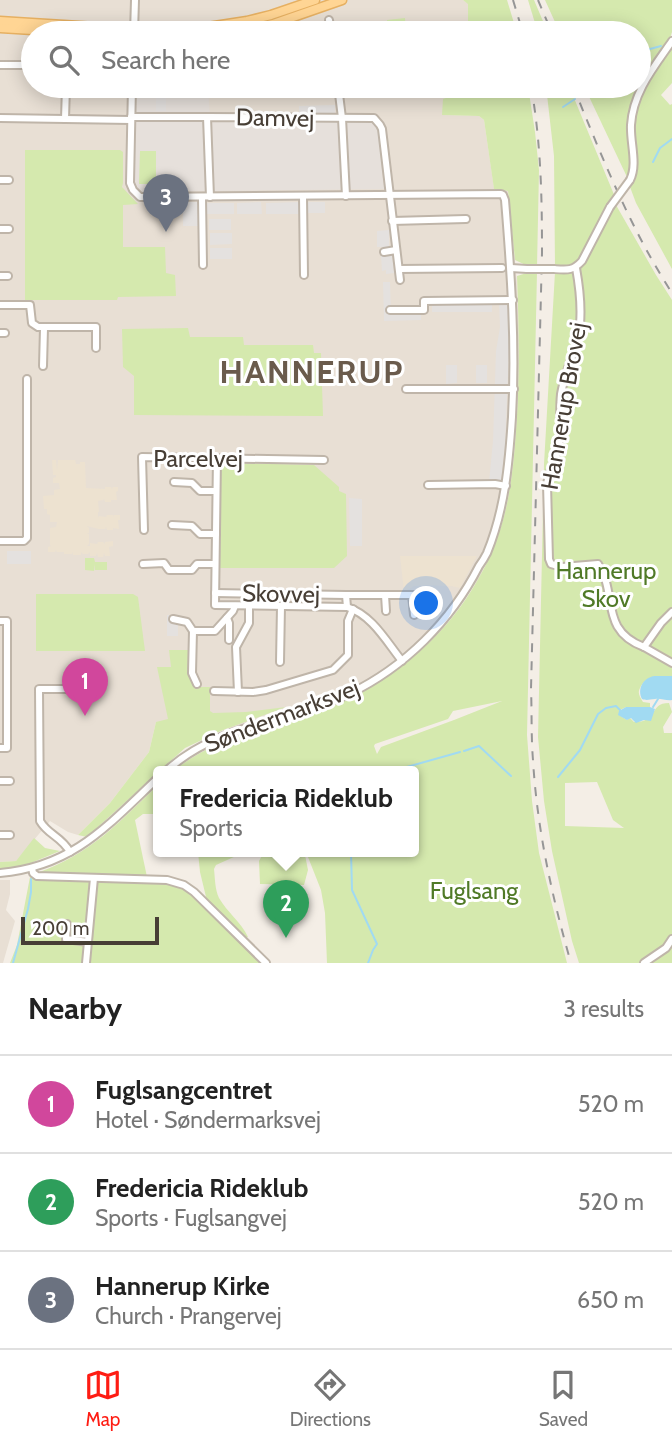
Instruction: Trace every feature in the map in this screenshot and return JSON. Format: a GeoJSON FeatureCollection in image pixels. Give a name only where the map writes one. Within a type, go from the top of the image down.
{"type":"FeatureCollection","features":[{"type":"Feature","properties":{"kind":"main road"},"geometry":{"type":"LineString","coordinates":[[243,21],[316,0]]}},
{"type":"Feature","properties":{"kind":"main road"},"geometry":{"type":"LineString","coordinates":[[282,21],[342,0]]}},
{"type":"Feature","properties":{"kind":"main road"},"geometry":{"type":"LineString","coordinates":[[0,21],[21,23]]}},
{"type":"Feature","properties":{"kind":"main road"},"geometry":{"type":"LineString","coordinates":[[0,28],[21,29]]}},
{"type":"Feature","properties":{"kind":"street"},"geometry":{"type":"LineString","coordinates":[[134,21],[135,0]]}},
{"type":"Feature","properties":{"kind":"street"},"geometry":{"type":"LineString","coordinates":[[651,69],[672,41]]}},
{"type":"Feature","properties":{"kind":"street"},"geometry":{"type":"LineString","coordinates":[[0,65],[21,65]]}},
{"type":"Feature","properties":{"kind":"street"},"geometry":{"type":"LineString","coordinates":[[65,119],[66,98]]}},
{"type":"Feature","properties":{"kind":"street"},"geometry":{"type":"LineString","coordinates":[[132,98],[130,183],[140,197],[390,195]]}},
{"type":"Feature","properties":{"kind":"street"},"geometry":{"type":"LineString","coordinates":[[340,98],[346,195]]}},
{"type":"Feature","properties":{"kind":"street"},"geometry":{"type":"LineString","coordinates":[[511,268],[564,270],[576,268],[582,261],[610,207],[630,180],[633,170],[631,123],[637,98]]}},
{"type":"Feature","properties":{"kind":"street","name":"Damvej"},"geometry":{"type":"LineString","coordinates":[[203,265],[207,117]]}},
{"type":"Feature","properties":{"kind":"street","name":"Damvej"},"geometry":{"type":"LineString","coordinates":[[0,118],[374,118],[380,125],[400,280]]}},
{"type":"Feature","properties":{"kind":"street"},"geometry":{"type":"LineString","coordinates":[[0,180],[9,180]]}},
{"type":"Feature","properties":{"kind":"street","name":"Søndermarksvej"},"geometry":{"type":"LineString","coordinates":[[172,766],[209,741],[227,733],[337,699],[377,678],[402,661],[439,626],[463,595],[487,555],[506,486],[514,389],[513,300],[503,195],[390,195]]}},
{"type":"Feature","properties":{"kind":"street"},"geometry":{"type":"LineString","coordinates":[[303,196],[304,275]]}},
{"type":"Feature","properties":{"kind":"street"},"geometry":{"type":"LineString","coordinates":[[393,221],[466,219]]}},
{"type":"Feature","properties":{"kind":"street"},"geometry":{"type":"LineString","coordinates":[[0,229],[9,229]]}},
{"type":"Feature","properties":{"kind":"street"},"geometry":{"type":"LineString","coordinates":[[384,252],[396,250]]}},
{"type":"Feature","properties":{"kind":"street"},"geometry":{"type":"LineString","coordinates":[[399,269],[498,266]]}},
{"type":"Feature","properties":{"kind":"street","name":"Hannerup Brovej"},"geometry":{"type":"LineString","coordinates":[[576,268],[580,325],[561,397],[559,445],[548,472],[549,559],[551,564],[562,567],[598,564],[618,628],[628,639],[644,647]]}},
{"type":"Feature","properties":{"kind":"street"},"geometry":{"type":"LineString","coordinates":[[0,276],[8,276]]}},
{"type":"Feature","properties":{"kind":"street"},"geometry":{"type":"LineString","coordinates":[[390,310],[424,310],[424,301],[513,300]]}},
{"type":"Feature","properties":{"kind":"street"},"geometry":{"type":"LineString","coordinates":[[0,305],[30,305],[32,323],[38,327],[96,327],[96,348]]}},
{"type":"Feature","properties":{"kind":"street"},"geometry":{"type":"LineString","coordinates":[[43,366],[44,328]]}},
{"type":"Feature","properties":{"kind":"street"},"geometry":{"type":"LineString","coordinates":[[0,541],[27,540],[27,379]]}},
{"type":"Feature","properties":{"kind":"street"},"geometry":{"type":"LineString","coordinates":[[406,390],[514,389]]}},
{"type":"Feature","properties":{"kind":"street","name":"Parcelvej"},"geometry":{"type":"LineString","coordinates":[[144,530],[142,457],[324,460]]}},
{"type":"Feature","properties":{"kind":"street","name":"Skovvej"},"geometry":{"type":"LineString","coordinates":[[217,458],[215,605],[350,608],[367,617],[402,661]]}},
{"type":"Feature","properties":{"kind":"street"},"geometry":{"type":"LineString","coordinates":[[174,482],[192,483],[200,491],[216,491]]}},
{"type":"Feature","properties":{"kind":"street"},"geometry":{"type":"LineString","coordinates":[[428,485],[506,486]]}},
{"type":"Feature","properties":{"kind":"street"},"geometry":{"type":"LineString","coordinates":[[172,525],[192,526],[200,534],[216,534]]}},
{"type":"Feature","properties":{"kind":"street","name":"Skovvej"},"geometry":{"type":"LineString","coordinates":[[143,564],[163,564],[169,570],[192,569],[197,564],[215,564]]}},
{"type":"Feature","properties":{"kind":"street","name":"Skovvej"},"geometry":{"type":"LineString","coordinates":[[215,593],[433,595]]}},
{"type":"Feature","properties":{"kind":"street","name":"Skovvej"},"geometry":{"type":"LineString","coordinates":[[214,691],[266,690],[333,670],[348,655],[350,608],[346,595]]}},
{"type":"Feature","properties":{"kind":"street"},"geometry":{"type":"LineString","coordinates":[[386,595],[386,611]]}},
{"type":"Feature","properties":{"kind":"street"},"geometry":{"type":"LineString","coordinates":[[412,595],[414,615]]}},
{"type":"Feature","properties":{"kind":"street","name":"Skovvej"},"geometry":{"type":"LineString","coordinates":[[193,631],[215,631],[235,606]]}},
{"type":"Feature","properties":{"kind":"street","name":"Skovvej"},"geometry":{"type":"LineString","coordinates":[[238,692],[236,647],[248,623],[249,606]]}},
{"type":"Feature","properties":{"kind":"street","name":"Skovvej"},"geometry":{"type":"LineString","coordinates":[[280,662],[281,606]]}},
{"type":"Feature","properties":{"kind":"street"},"geometry":{"type":"LineString","coordinates":[[672,612],[644,647],[672,663]]}},
{"type":"Feature","properties":{"kind":"street","name":"Skovvej"},"geometry":{"type":"LineString","coordinates":[[227,618],[229,640]]}},
{"type":"Feature","properties":{"kind":"street"},"geometry":{"type":"LineString","coordinates":[[173,619],[187,622],[193,631],[192,673],[197,684]]}},
{"type":"Feature","properties":{"kind":"street"},"geometry":{"type":"LineString","coordinates":[[0,621],[7,621],[3,669],[3,748]]}},
{"type":"Feature","properties":{"kind":"street"},"geometry":{"type":"LineString","coordinates":[[71,852],[61,839],[48,831],[40,821],[39,689],[80,689]]}},
{"type":"Feature","properties":{"kind":"street"},"geometry":{"type":"LineString","coordinates":[[0,781],[10,781]]}},
{"type":"Feature","properties":{"kind":"street"},"geometry":{"type":"LineString","coordinates":[[0,873],[32,868],[71,852],[98,834],[153,783]]}},
{"type":"Feature","properties":{"kind":"street"},"geometry":{"type":"LineString","coordinates":[[0,835],[10,835]]}},
{"type":"Feature","properties":{"kind":"street"},"geometry":{"type":"LineString","coordinates":[[32,868],[37,876],[154,879],[184,885],[266,963]]}},
{"type":"Feature","properties":{"kind":"street"},"geometry":{"type":"LineString","coordinates":[[86,963],[94,878]]}},
{"type":"Feature","properties":{"kind":"street"},"geometry":{"type":"LineString","coordinates":[[67,924],[66,939],[88,942]]}},
{"type":"Feature","properties":{"kind":"street"},"geometry":{"type":"LineString","coordinates":[[644,963],[666,948],[672,939]]}},
{"type":"Feature","properties":{"kind":"shaded area"},"geometry":{"type":"Polygon","coordinates":[[[0,0],[463,0],[468,3],[468,21],[21,21],[21,98],[461,98],[443,115],[479,116],[484,120],[494,188],[508,191],[517,282],[519,390],[510,490],[492,550],[479,579],[439,634],[423,651],[385,680],[335,706],[245,733],[156,722],[149,752],[110,803],[78,835],[50,821],[16,861],[0,862],[0,0]]]}},
{"type":"Feature","properties":{"kind":"shaded area"},"geometry":{"type":"Polygon","coordinates":[[[137,98],[209,98],[210,118],[377,121],[384,189],[142,192],[134,184],[137,98]]]}},
{"type":"Feature","properties":{"kind":"shaded area"},"geometry":{"type":"Polygon","coordinates":[[[156,98],[166,98],[166,111],[156,111],[156,98]]]}},
{"type":"Feature","properties":{"kind":"shaded area"},"geometry":{"type":"Polygon","coordinates":[[[335,105],[335,113],[299,114],[299,106],[335,105]]]}},
{"type":"Feature","properties":{"kind":"shaded area"},"geometry":{"type":"Polygon","coordinates":[[[183,202],[198,202],[199,226],[183,226],[183,202]]]}},
{"type":"Feature","properties":{"kind":"shaded area"},"geometry":{"type":"Polygon","coordinates":[[[261,202],[262,214],[237,214],[237,203],[261,202]]]}},
{"type":"Feature","properties":{"kind":"shaded area"},"geometry":{"type":"Polygon","coordinates":[[[300,202],[300,214],[266,214],[266,203],[300,202]]]}},
{"type":"Feature","properties":{"kind":"shaded area"},"geometry":{"type":"Polygon","coordinates":[[[306,202],[325,202],[325,213],[306,213],[306,202]]]}},
{"type":"Feature","properties":{"kind":"shaded area"},"geometry":{"type":"Polygon","coordinates":[[[205,203],[234,203],[234,214],[205,214],[205,203]]]}},
{"type":"Feature","properties":{"kind":"shaded area"},"geometry":{"type":"Polygon","coordinates":[[[209,219],[231,219],[231,230],[209,230],[209,219]]]}},
{"type":"Feature","properties":{"kind":"shaded area"},"geometry":{"type":"Polygon","coordinates":[[[389,230],[389,247],[377,247],[377,231],[389,230]]]}},
{"type":"Feature","properties":{"kind":"shaded area"},"geometry":{"type":"Polygon","coordinates":[[[210,233],[232,233],[232,244],[210,245],[210,233]]]}},
{"type":"Feature","properties":{"kind":"shaded area"},"geometry":{"type":"Polygon","coordinates":[[[210,248],[232,248],[232,259],[210,259],[210,248]]]}},
{"type":"Feature","properties":{"kind":"shaded area"},"geometry":{"type":"Polygon","coordinates":[[[392,254],[394,273],[386,274],[386,270],[382,271],[381,256],[392,254]]]}},
{"type":"Feature","properties":{"kind":"shaded area"},"geometry":{"type":"Polygon","coordinates":[[[383,282],[390,282],[391,313],[421,313],[421,320],[384,321],[383,282]]]}},
{"type":"Feature","properties":{"kind":"shaded area"},"geometry":{"type":"Polygon","coordinates":[[[508,302],[505,445],[501,482],[489,482],[496,351],[500,327],[499,303],[508,302]]]}},
{"type":"Feature","properties":{"kind":"shaded area"},"geometry":{"type":"Polygon","coordinates":[[[492,303],[492,312],[432,312],[432,304],[492,303]]]}},
{"type":"Feature","properties":{"kind":"shaded area"},"geometry":{"type":"Polygon","coordinates":[[[446,365],[457,365],[457,383],[446,384],[446,365]]]}},
{"type":"Feature","properties":{"kind":"shaded area"},"geometry":{"type":"Polygon","coordinates":[[[476,365],[487,365],[487,383],[476,383],[476,365]]]}},
{"type":"Feature","properties":{"kind":"shaded area"},"geometry":{"type":"Polygon","coordinates":[[[52,460],[56,460],[57,470],[58,460],[75,460],[76,464],[85,462],[86,488],[118,487],[117,500],[98,501],[98,518],[120,515],[119,529],[107,530],[106,527],[99,529],[87,526],[87,546],[90,546],[90,543],[105,544],[113,541],[113,546],[109,547],[110,556],[105,556],[104,553],[103,557],[98,557],[97,553],[96,556],[90,556],[90,552],[73,555],[73,552],[48,552],[48,547],[51,546],[50,528],[56,527],[57,522],[50,522],[50,515],[47,514],[47,509],[44,509],[43,496],[54,495],[54,490],[60,489],[59,483],[53,483],[56,475],[53,475],[52,460]]]}},
{"type":"Feature","properties":{"kind":"shaded area"},"geometry":{"type":"Polygon","coordinates":[[[349,498],[362,499],[362,546],[350,546],[349,498]]]}},
{"type":"Feature","properties":{"kind":"shaded area"},"geometry":{"type":"Polygon","coordinates":[[[7,551],[31,551],[31,564],[7,564],[7,551]]]}},
{"type":"Feature","properties":{"kind":"shaded area"},"geometry":{"type":"Polygon","coordinates":[[[400,556],[477,556],[460,588],[414,586],[404,592],[400,556]]]}},
{"type":"Feature","properties":{"kind":"shaded area"},"geometry":{"type":"Polygon","coordinates":[[[167,615],[178,615],[178,636],[167,636],[167,615]]]}},
{"type":"Feature","properties":{"kind":"shaded area"},"geometry":{"type":"Polygon","coordinates":[[[0,880],[10,880],[6,910],[15,921],[3,963],[0,963],[0,880]]]}},
{"type":"Feature","properties":{"kind":"green space"},"geometry":{"type":"Polygon","coordinates":[[[463,0],[507,0],[513,21],[468,21],[468,4],[463,0]]]}},
{"type":"Feature","properties":{"kind":"green space"},"geometry":{"type":"Polygon","coordinates":[[[528,0],[534,0],[543,21],[534,21],[528,0]]]}},
{"type":"Feature","properties":{"kind":"green space"},"geometry":{"type":"Polygon","coordinates":[[[545,0],[672,0],[672,32],[651,65],[651,21],[555,21],[545,0]]]}},
{"type":"Feature","properties":{"kind":"green space"},"geometry":{"type":"Polygon","coordinates":[[[405,18],[405,21],[387,21],[405,18]]]}},
{"type":"Feature","properties":{"kind":"green space"},"geometry":{"type":"Polygon","coordinates":[[[672,47],[672,83],[661,95],[672,104],[672,269],[630,187],[634,172],[634,115],[639,98],[651,98],[652,74],[672,47]]]}},
{"type":"Feature","properties":{"kind":"green space"},"geometry":{"type":"Polygon","coordinates":[[[530,98],[539,170],[537,267],[530,267],[515,260],[508,191],[494,189],[484,120],[479,116],[442,115],[443,99],[530,98]]]}},
{"type":"Feature","properties":{"kind":"green space"},"geometry":{"type":"Polygon","coordinates":[[[547,98],[574,98],[615,197],[602,215],[580,259],[572,267],[555,267],[554,156],[547,98]]]}},
{"type":"Feature","properties":{"kind":"green space"},"geometry":{"type":"Polygon","coordinates":[[[590,98],[635,98],[628,120],[630,169],[627,177],[590,98]]]}},
{"type":"Feature","properties":{"kind":"green space"},"geometry":{"type":"Polygon","coordinates":[[[25,150],[123,152],[122,187],[138,204],[123,205],[123,247],[165,247],[166,273],[175,275],[176,296],[118,297],[117,300],[25,300],[25,150]]]}},
{"type":"Feature","properties":{"kind":"green space"},"geometry":{"type":"Polygon","coordinates":[[[140,151],[156,151],[156,184],[139,184],[140,151]]]}},
{"type":"Feature","properties":{"kind":"green space","name":"Hannerup Skov"},"geometry":{"type":"Polygon","coordinates":[[[616,205],[672,300],[672,609],[640,649],[672,667],[672,676],[654,676],[647,679],[639,694],[643,702],[650,703],[650,707],[626,707],[620,710],[619,715],[634,722],[642,721],[651,716],[658,706],[669,703],[672,712],[663,727],[664,733],[672,733],[672,963],[579,963],[552,851],[544,801],[538,737],[544,464],[555,272],[573,271],[616,205]],[[597,782],[565,783],[565,826],[624,828],[613,820],[597,782]]]}},
{"type":"Feature","properties":{"kind":"green space","name":"Fuglsang"},"geometry":{"type":"Polygon","coordinates":[[[537,272],[527,735],[539,853],[567,963],[327,963],[325,913],[321,890],[308,857],[419,857],[419,766],[180,766],[216,745],[248,732],[329,708],[367,689],[419,653],[461,606],[492,551],[503,520],[514,453],[519,334],[517,276],[537,272]],[[502,701],[453,711],[448,719],[375,744],[377,754],[381,747],[502,701]]]}},
{"type":"Feature","properties":{"kind":"green space"},"geometry":{"type":"Polygon","coordinates":[[[188,328],[190,337],[243,337],[244,345],[313,345],[314,353],[321,353],[323,416],[134,415],[134,376],[123,367],[122,329],[188,328]]]}},
{"type":"Feature","properties":{"kind":"green space"},"geometry":{"type":"Polygon","coordinates":[[[229,463],[314,465],[339,487],[339,491],[346,494],[347,556],[334,568],[220,568],[221,469],[229,463]]]}},
{"type":"Feature","properties":{"kind":"green space"},"geometry":{"type":"Polygon","coordinates":[[[85,558],[94,558],[95,562],[107,562],[107,570],[95,570],[95,564],[94,571],[85,570],[85,558]]]}},
{"type":"Feature","properties":{"kind":"green space"},"geometry":{"type":"Polygon","coordinates":[[[36,594],[133,594],[138,597],[145,651],[36,651],[36,594]]]}},
{"type":"Feature","properties":{"kind":"green space"},"geometry":{"type":"Polygon","coordinates":[[[672,616],[672,660],[651,648],[650,644],[672,616]]]}},
{"type":"Feature","properties":{"kind":"green space"},"geometry":{"type":"Polygon","coordinates":[[[169,650],[191,650],[192,679],[198,687],[210,687],[210,711],[213,713],[286,707],[223,730],[185,748],[165,766],[153,766],[153,777],[87,837],[78,835],[110,803],[149,752],[156,722],[168,719],[157,667],[171,667],[169,650]]]}},
{"type":"Feature","properties":{"kind":"green space"},"geometry":{"type":"Polygon","coordinates":[[[153,790],[153,814],[143,814],[135,820],[147,877],[37,873],[73,857],[116,825],[153,790]]]}},
{"type":"Feature","properties":{"kind":"green space"},"geometry":{"type":"Polygon","coordinates":[[[34,838],[45,848],[60,851],[21,867],[0,870],[0,862],[16,861],[34,838]]]}},
{"type":"Feature","properties":{"kind":"green space"},"geometry":{"type":"Polygon","coordinates":[[[198,857],[234,857],[216,865],[216,888],[219,898],[248,937],[244,938],[207,901],[198,857]]]}},
{"type":"Feature","properties":{"kind":"green space"},"geometry":{"type":"Polygon","coordinates":[[[261,857],[305,857],[308,870],[304,885],[260,884],[261,857]]]}},
{"type":"Feature","properties":{"kind":"green space"},"geometry":{"type":"Polygon","coordinates":[[[30,877],[175,884],[192,892],[261,963],[10,963],[17,945],[30,877]]]}},
{"type":"Feature","properties":{"kind":"water"},"geometry":{"type":"Polygon","coordinates":[[[654,676],[672,676],[672,700],[642,699],[642,684],[654,676]]]}},
{"type":"Feature","properties":{"kind":"water"},"geometry":{"type":"Polygon","coordinates":[[[626,707],[655,709],[651,721],[636,723],[631,718],[627,720],[618,715],[619,711],[626,707]]]}},
{"type":"Feature","properties":{"kind":"waterway"},"geometry":{"type":"LineString","coordinates":[[651,49],[661,46]]}},
{"type":"Feature","properties":{"kind":"waterway"},"geometry":{"type":"LineString","coordinates":[[563,107],[575,99]]}},
{"type":"Feature","properties":{"kind":"waterway"},"geometry":{"type":"LineString","coordinates":[[653,162],[660,148],[672,139]]}},
{"type":"Feature","properties":{"kind":"waterway"},"geometry":{"type":"LineString","coordinates":[[653,707],[658,699]]}},
{"type":"Feature","properties":{"kind":"waterway"},"geometry":{"type":"LineString","coordinates":[[558,777],[580,750],[598,714],[606,708],[616,706],[620,710]]}},
{"type":"Feature","properties":{"kind":"waterway"},"geometry":{"type":"LineString","coordinates":[[464,751],[479,746],[511,776]]}},
{"type":"Feature","properties":{"kind":"waterway"},"geometry":{"type":"LineString","coordinates":[[410,766],[460,752]]}},
{"type":"Feature","properties":{"kind":"waterway"},"geometry":{"type":"LineString","coordinates":[[351,857],[352,890],[377,944],[368,963]]}},
{"type":"Feature","properties":{"kind":"waterway"},"geometry":{"type":"LineString","coordinates":[[13,963],[28,909],[31,879]]}},
{"type":"Feature","properties":{"kind":"railway"},"geometry":{"type":"LineString","coordinates":[[513,0],[519,21]]}},
{"type":"Feature","properties":{"kind":"railway"},"geometry":{"type":"LineString","coordinates":[[538,0],[547,21]]}},
{"type":"Feature","properties":{"kind":"railway"},"geometry":{"type":"LineString","coordinates":[[533,98],[540,169],[542,253],[531,689],[532,751],[546,863],[571,963]]}},
{"type":"Feature","properties":{"kind":"railway"},"geometry":{"type":"LineString","coordinates":[[578,98],[630,218],[672,293]]}},
{"type":"Feature","properties":{"kind":"place","name":"Hannerup Kirke"},"geometry":{"type":"Point","coordinates":[166,232]}},
{"type":"Feature","properties":{"kind":"place","name":"Fuglsangcentret"},"geometry":{"type":"Point","coordinates":[85,716]}},
{"type":"Feature","properties":{"kind":"place","name":"Fredericia Rideklub"},"geometry":{"type":"Point","coordinates":[286,938]}},
{"type":"Feature","properties":{"kind":"district","name":"HANNERUP"},"geometry":{"type":"Point","coordinates":[312,372]}}]}
